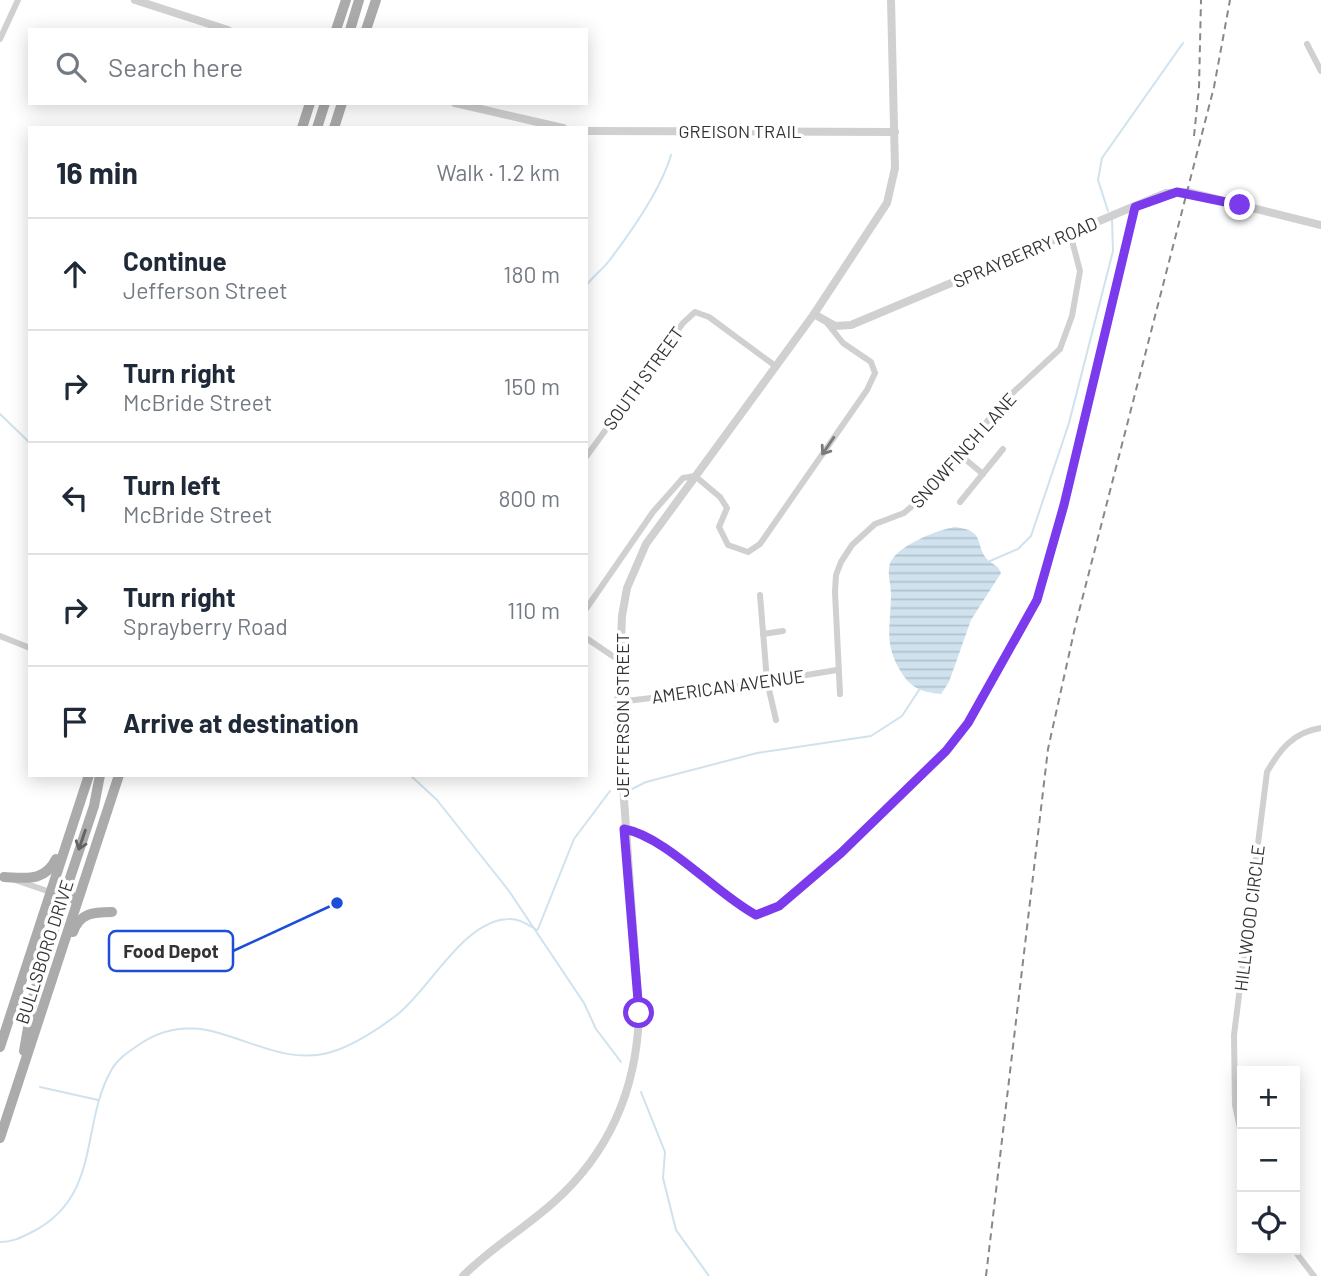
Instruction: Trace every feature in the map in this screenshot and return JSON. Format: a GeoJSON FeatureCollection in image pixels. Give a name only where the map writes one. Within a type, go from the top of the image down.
{"type":"FeatureCollection","features":[{"type":"Feature","properties":{"kind":"main road"},"geometry":{"type":"LineString","coordinates":[[336,28],[346,0]]}},
{"type":"Feature","properties":{"kind":"main road"},"geometry":{"type":"LineString","coordinates":[[350,28],[359,0]]}},
{"type":"Feature","properties":{"kind":"main road"},"geometry":{"type":"LineString","coordinates":[[367,28],[376,0]]}},
{"type":"Feature","properties":{"kind":"main road"},"geometry":{"type":"LineString","coordinates":[[303,126],[309,105]]}},
{"type":"Feature","properties":{"kind":"main road"},"geometry":{"type":"LineString","coordinates":[[318,126],[325,105]]}},
{"type":"Feature","properties":{"kind":"main road"},"geometry":{"type":"LineString","coordinates":[[335,126],[341,105]]}},
{"type":"Feature","properties":{"kind":"main road","name":"BULLSBORO DRIVE"},"geometry":{"type":"LineString","coordinates":[[0,1047],[88,777]]}},
{"type":"Feature","properties":{"kind":"main road"},"geometry":{"type":"LineString","coordinates":[[76,901],[66,890],[94,806],[100,777]]}},
{"type":"Feature","properties":{"kind":"main road","name":"BULLSBORO DRIVE"},"geometry":{"type":"LineString","coordinates":[[0,1138],[118,777]]}},
{"type":"Feature","properties":{"kind":"main road"},"geometry":{"type":"LineString","coordinates":[[2,876],[28,878],[47,872],[73,824]]}},
{"type":"Feature","properties":{"kind":"main road"},"geometry":{"type":"LineString","coordinates":[[22,1069],[34,993],[61,909],[51,892]]}},
{"type":"Feature","properties":{"kind":"main road"},"geometry":{"type":"LineString","coordinates":[[55,967],[80,918],[86,914],[112,912]]}},
{"type":"Feature","properties":{"kind":"street"},"geometry":{"type":"LineString","coordinates":[[0,39],[18,0]]}},
{"type":"Feature","properties":{"kind":"street"},"geometry":{"type":"LineString","coordinates":[[135,0],[222,28]]}},
{"type":"Feature","properties":{"kind":"street","name":"JEFFERSON STREET"},"geometry":{"type":"LineString","coordinates":[[463,1276],[553,1203],[586,1170],[615,1122],[631,1084],[638,1046],[639,1013],[624,829],[618,702],[622,616],[633,568],[646,544],[774,365],[814,314],[887,203],[895,168],[891,0]]}},
{"type":"Feature","properties":{"kind":"street"},"geometry":{"type":"LineString","coordinates":[[1307,44],[1321,71]]}},
{"type":"Feature","properties":{"kind":"street"},"geometry":{"type":"LineString","coordinates":[[464,105],[554,126]]}},
{"type":"Feature","properties":{"kind":"street","name":"GREISON TRAIL"},"geometry":{"type":"LineString","coordinates":[[588,131],[895,132]]}},
{"type":"Feature","properties":{"kind":"street","name":"SPRAYBERRY ROAD"},"geometry":{"type":"LineString","coordinates":[[826,322],[838,326],[851,325],[873,317],[1166,193],[1188,192],[1321,225]]}},
{"type":"Feature","properties":{"kind":"street"},"geometry":{"type":"LineString","coordinates":[[624,829],[634,831],[654,843],[756,915],[769,912],[841,853],[946,751],[968,723],[1037,600],[1046,574],[1135,207]]}},
{"type":"Feature","properties":{"kind":"street","name":"SNOWFINCH LANE"},"geometry":{"type":"LineString","coordinates":[[840,694],[835,592],[836,575],[841,562],[852,545],[875,524],[912,507],[1006,399],[1060,349],[1072,316],[1080,271],[1070,233]]}},
{"type":"Feature","properties":{"kind":"street","name":"SOUTH STREET"},"geometry":{"type":"LineString","coordinates":[[588,454],[683,323],[695,312],[709,317],[774,365]]}},
{"type":"Feature","properties":{"kind":"street"},"geometry":{"type":"LineString","coordinates":[[588,606],[653,512],[683,478],[695,476],[726,504],[726,514],[719,527],[723,539],[737,551],[746,551],[760,544],[867,390],[875,373],[874,367],[843,343],[826,322],[814,314]]}},
{"type":"Feature","properties":{"kind":"street"},"geometry":{"type":"LineString","coordinates":[[960,502],[1003,449]]}},
{"type":"Feature","properties":{"kind":"street"},"geometry":{"type":"LineString","coordinates":[[959,454],[983,474]]}},
{"type":"Feature","properties":{"kind":"street"},"geometry":{"type":"LineString","coordinates":[[760,595],[767,681],[776,720]]}},
{"type":"Feature","properties":{"kind":"street"},"geometry":{"type":"LineString","coordinates":[[763,634],[783,631]]}},
{"type":"Feature","properties":{"kind":"street"},"geometry":{"type":"LineString","coordinates":[[0,636],[28,647]]}},
{"type":"Feature","properties":{"kind":"street"},"geometry":{"type":"LineString","coordinates":[[588,639],[620,661]]}},
{"type":"Feature","properties":{"kind":"street","name":"AMERICAN AVENUE"},"geometry":{"type":"LineString","coordinates":[[618,702],[837,670]]}},
{"type":"Feature","properties":{"kind":"street","name":"HILLWOOD CIRCLE"},"geometry":{"type":"LineString","coordinates":[[1240,1129],[1235,1105],[1234,1035],[1267,772],[1277,754],[1292,738],[1321,728]]}},
{"type":"Feature","properties":{"kind":"street"},"geometry":{"type":"LineString","coordinates":[[2,876],[76,901]]}},
{"type":"Feature","properties":{"kind":"street"},"geometry":{"type":"LineString","coordinates":[[1298,1255],[1314,1276]]}},
{"type":"Feature","properties":{"kind":"water"},"geometry":{"type":"Polygon","coordinates":[[[955,527],[972,532],[976,536],[984,555],[1001,573],[971,620],[949,682],[941,694],[913,685],[895,661],[889,634],[889,571],[893,558],[905,547],[931,534],[955,527]]]}},
{"type":"Feature","properties":{"kind":"waterway"},"geometry":{"type":"LineString","coordinates":[[1108,211],[1098,180],[1102,158],[1183,43]]}},
{"type":"Feature","properties":{"kind":"waterway"},"geometry":{"type":"LineString","coordinates":[[588,284],[609,261],[636,224],[653,196],[671,155]]}},
{"type":"Feature","properties":{"kind":"waterway"},"geometry":{"type":"LineString","coordinates":[[990,561],[1018,549],[1031,536],[1069,423],[1113,251],[1112,220]]}},
{"type":"Feature","properties":{"kind":"waterway"},"geometry":{"type":"LineString","coordinates":[[0,414],[28,441]]}},
{"type":"Feature","properties":{"kind":"waterway"},"geometry":{"type":"LineString","coordinates":[[632,789],[646,782],[757,753],[871,736],[902,716],[919,690]]}},
{"type":"Feature","properties":{"kind":"waterway"},"geometry":{"type":"LineString","coordinates":[[412,777],[437,800],[509,891],[584,1003],[596,1029],[621,1062]]}},
{"type":"Feature","properties":{"kind":"waterway"},"geometry":{"type":"LineString","coordinates":[[538,929],[574,839],[610,791]]}},
{"type":"Feature","properties":{"kind":"waterway"},"geometry":{"type":"LineString","coordinates":[[0,1242],[14,1240],[34,1231],[56,1216],[70,1198],[80,1178],[102,1090],[115,1065],[140,1044],[165,1032],[188,1028],[211,1031],[280,1052],[303,1056],[328,1053],[365,1037],[398,1014],[476,931],[508,919],[520,921],[537,930]]}},
{"type":"Feature","properties":{"kind":"waterway"},"geometry":{"type":"LineString","coordinates":[[40,1087],[98,1100]]}},
{"type":"Feature","properties":{"kind":"waterway"},"geometry":{"type":"LineString","coordinates":[[641,1092],[665,1152],[663,1178],[676,1230],[709,1276]]}},
{"type":"Feature","properties":{"kind":"railway"},"geometry":{"type":"LineString","coordinates":[[1194,136],[1199,88],[1201,0]]}},
{"type":"Feature","properties":{"kind":"railway"},"geometry":{"type":"LineString","coordinates":[[986,1276],[1048,749],[1076,623],[1214,87],[1230,0]]}},
{"type":"Feature","properties":{"kind":"place","name":"Food Depot"},"geometry":{"type":"Point","coordinates":[337,903]}},
{"type":"Feature","properties":{"kind":"route"},"geometry":{"type":"LineString","coordinates":[[639,1013],[624,829],[634,831],[654,843],[756,915],[779,906],[906,792],[946,751],[968,723],[1037,600],[1064,505],[1135,207],[1166,193],[1177,192],[1188,192],[1240,205]]}}]}
